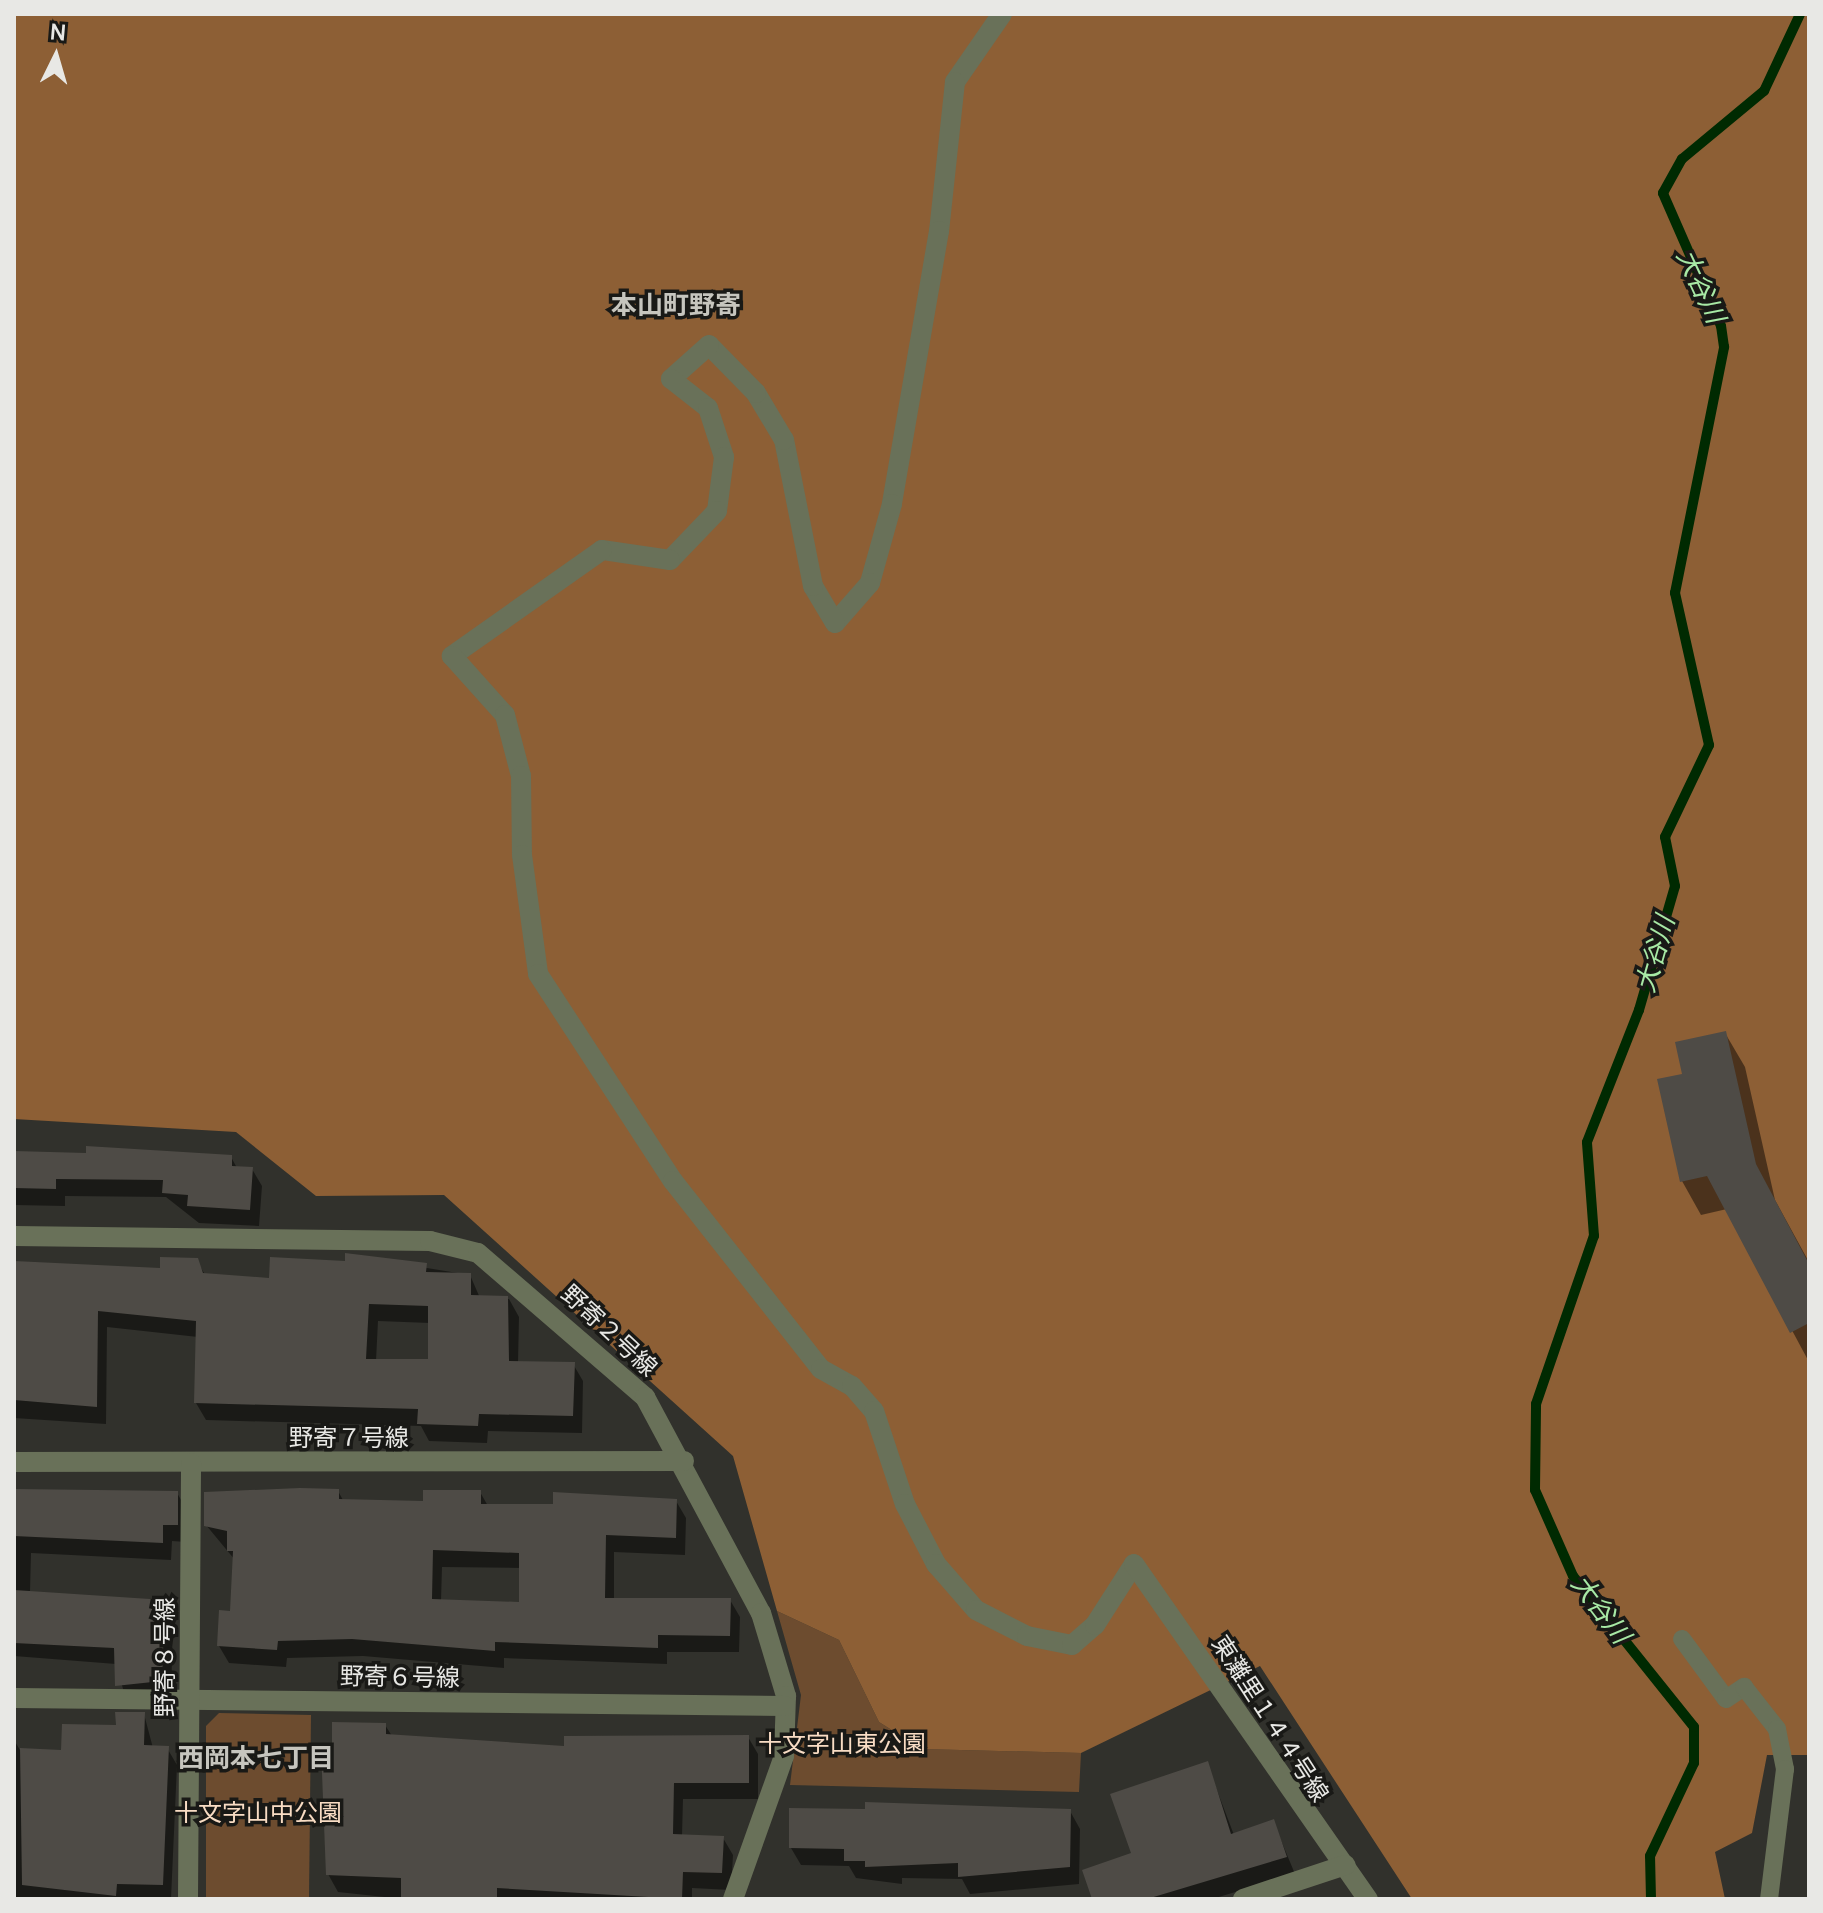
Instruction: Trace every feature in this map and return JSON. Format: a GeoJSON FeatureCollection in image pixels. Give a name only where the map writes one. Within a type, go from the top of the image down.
{"type":"FeatureCollection","features":[{"type":"Feature","properties":{"kind":"street","name":"東灘里１４４号線"},"geometry":{"type":"LineString","coordinates":[[1002,14],[955,82],[939,231],[892,504],[870,583],[835,623],[813,586],[784,440],[756,393],[709,345],[671,379],[708,408],[724,457],[717,511],[670,560],[602,550],[452,656],[505,715],[521,776],[522,855],[538,974],[673,1181],[821,1369],[852,1386],[874,1411],[905,1504],[936,1564],[976,1610],[1027,1636],[1072,1645],[1095,1625],[1134,1564],[1322,1842],[1345,1865],[1368,1899]]}},
{"type":"Feature","properties":{"kind":"street","name":"野寄２号線"},"geometry":{"type":"LineString","coordinates":[[14,1236],[430,1241],[478,1253],[645,1397],[684,1461],[761,1613],[785,1706],[784,1756],[733,1899]]}},
{"type":"Feature","properties":{"kind":"street","name":"野寄７号線"},"geometry":{"type":"LineString","coordinates":[[14,1462],[684,1461]]}},
{"type":"Feature","properties":{"kind":"street","name":"野寄８号線"},"geometry":{"type":"LineString","coordinates":[[188,1899],[191,1463]]}},
{"type":"Feature","properties":{"kind":"street","name":"野寄６号線"},"geometry":{"type":"LineString","coordinates":[[14,1698],[785,1706]]}},
{"type":"Feature","properties":{"kind":"street"},"geometry":{"type":"LineString","coordinates":[[1243,1899],[1345,1865]]}},
{"type":"Feature","properties":{"kind":"lane"},"geometry":{"type":"LineString","coordinates":[[1682,1639],[1726,1699],[1744,1687],[1777,1729],[1785,1769],[1769,1899]]}},
{"type":"Feature","properties":{"kind":"green space","name":"十文字山東公園"},"geometry":{"type":"Polygon","coordinates":[[[777,1611],[839,1640],[879,1722],[922,1749],[1081,1753],[1079,1792],[790,1785],[801,1695],[777,1611]]]}},
{"type":"Feature","properties":{"kind":"green space","name":"十文字山中公園"},"geometry":{"type":"Polygon","coordinates":[[[219,1713],[311,1715],[309,1899],[206,1899],[206,1726],[219,1713]]]}},
{"type":"Feature","properties":{"kind":"shaded area"},"geometry":{"type":"Polygon","coordinates":[[[14,14],[1809,14],[1809,1755],[1767,1755],[1752,1833],[1715,1852],[1725,1899],[1412,1899],[1260,1666],[1081,1753],[922,1749],[879,1722],[839,1640],[777,1611],[733,1456],[444,1195],[316,1196],[236,1132],[14,1119],[14,14]]]}},
{"type":"Feature","properties":{"kind":"building"},"geometry":{"type":"Polygon","coordinates":[[[1726,1031],[1756,1164],[1809,1264],[1809,1323],[1790,1333],[1707,1176],[1680,1182],[1657,1079],[1682,1074],[1675,1042],[1726,1031]]]}},
{"type":"Feature","properties":{"kind":"building"},"geometry":{"type":"Polygon","coordinates":[[[86,1146],[232,1155],[232,1166],[253,1167],[250,1210],[187,1206],[188,1195],[162,1193],[163,1180],[56,1179],[56,1189],[14,1188],[14,1151],[86,1153],[86,1146]]]}},
{"type":"Feature","properties":{"kind":"building"},"geometry":{"type":"Polygon","coordinates":[[[345,1253],[427,1263],[426,1272],[471,1273],[471,1295],[508,1296],[509,1361],[575,1362],[573,1416],[479,1414],[478,1426],[417,1424],[418,1409],[194,1403],[196,1321],[98,1311],[97,1407],[14,1400],[14,1261],[160,1268],[160,1257],[198,1258],[203,1273],[269,1278],[270,1257],[345,1261],[345,1253]],[[369,1304],[366,1359],[428,1359],[428,1306],[369,1304]]]}},
{"type":"Feature","properties":{"kind":"building"},"geometry":{"type":"Polygon","coordinates":[[[14,1489],[178,1491],[178,1525],[163,1525],[163,1543],[14,1536],[14,1489]]]}},
{"type":"Feature","properties":{"kind":"building"},"geometry":{"type":"Polygon","coordinates":[[[339,1489],[339,1499],[423,1501],[423,1490],[481,1490],[481,1504],[553,1504],[553,1492],[677,1499],[676,1538],[606,1535],[605,1598],[731,1598],[730,1636],[658,1635],[658,1648],[495,1642],[495,1651],[352,1639],[278,1641],[277,1650],[217,1646],[219,1610],[230,1611],[233,1551],[227,1551],[227,1531],[204,1526],[204,1492],[339,1489]],[[433,1550],[432,1599],[519,1602],[519,1553],[433,1550]]]}},
{"type":"Feature","properties":{"kind":"building"},"geometry":{"type":"Polygon","coordinates":[[[14,1590],[165,1600],[162,1681],[115,1686],[114,1648],[14,1643],[14,1590]]]}},
{"type":"Feature","properties":{"kind":"building"},"geometry":{"type":"Polygon","coordinates":[[[115,1712],[145,1712],[144,1745],[169,1746],[163,1885],[117,1884],[116,1896],[22,1885],[20,1748],[61,1750],[62,1724],[116,1725],[115,1712]]]}},
{"type":"Feature","properties":{"kind":"building"},"geometry":{"type":"Polygon","coordinates":[[[332,1722],[386,1723],[386,1734],[564,1746],[564,1736],[749,1735],[749,1783],[674,1783],[673,1834],[724,1836],[722,1873],[683,1872],[682,1899],[497,1888],[497,1899],[401,1899],[401,1878],[326,1875],[321,1748],[332,1749],[332,1722]]]}},
{"type":"Feature","properties":{"kind":"building"},"geometry":{"type":"Polygon","coordinates":[[[1208,1761],[1231,1834],[1274,1819],[1287,1857],[1147,1899],[1092,1899],[1082,1870],[1131,1853],[1110,1794],[1208,1761]]]}},
{"type":"Feature","properties":{"kind":"building"},"geometry":{"type":"Polygon","coordinates":[[[865,1802],[1071,1809],[1070,1867],[958,1877],[958,1863],[865,1867],[865,1861],[844,1861],[844,1849],[789,1848],[789,1808],[865,1809],[865,1802]]]}},
{"type":"Feature","properties":{"kind":"waterway","name":"大谷川"},"geometry":{"type":"LineString","coordinates":[[1651,1899],[1650,1856],[1694,1763],[1694,1727],[1573,1576],[1535,1490],[1536,1404],[1594,1236],[1587,1142],[1639,1010],[1675,886],[1665,837],[1709,745],[1675,593],[1724,347],[1721,326],[1663,193],[1682,159],[1764,91],[1800,14]]}},
{"type":"Feature","properties":{"kind":"district","name":"本山町野寄"},"geometry":{"type":"Point","coordinates":[676,305]}},
{"type":"Feature","properties":{"kind":"district","name":"西岡本七丁目"},"geometry":{"type":"Point","coordinates":[256,1758]}}]}
